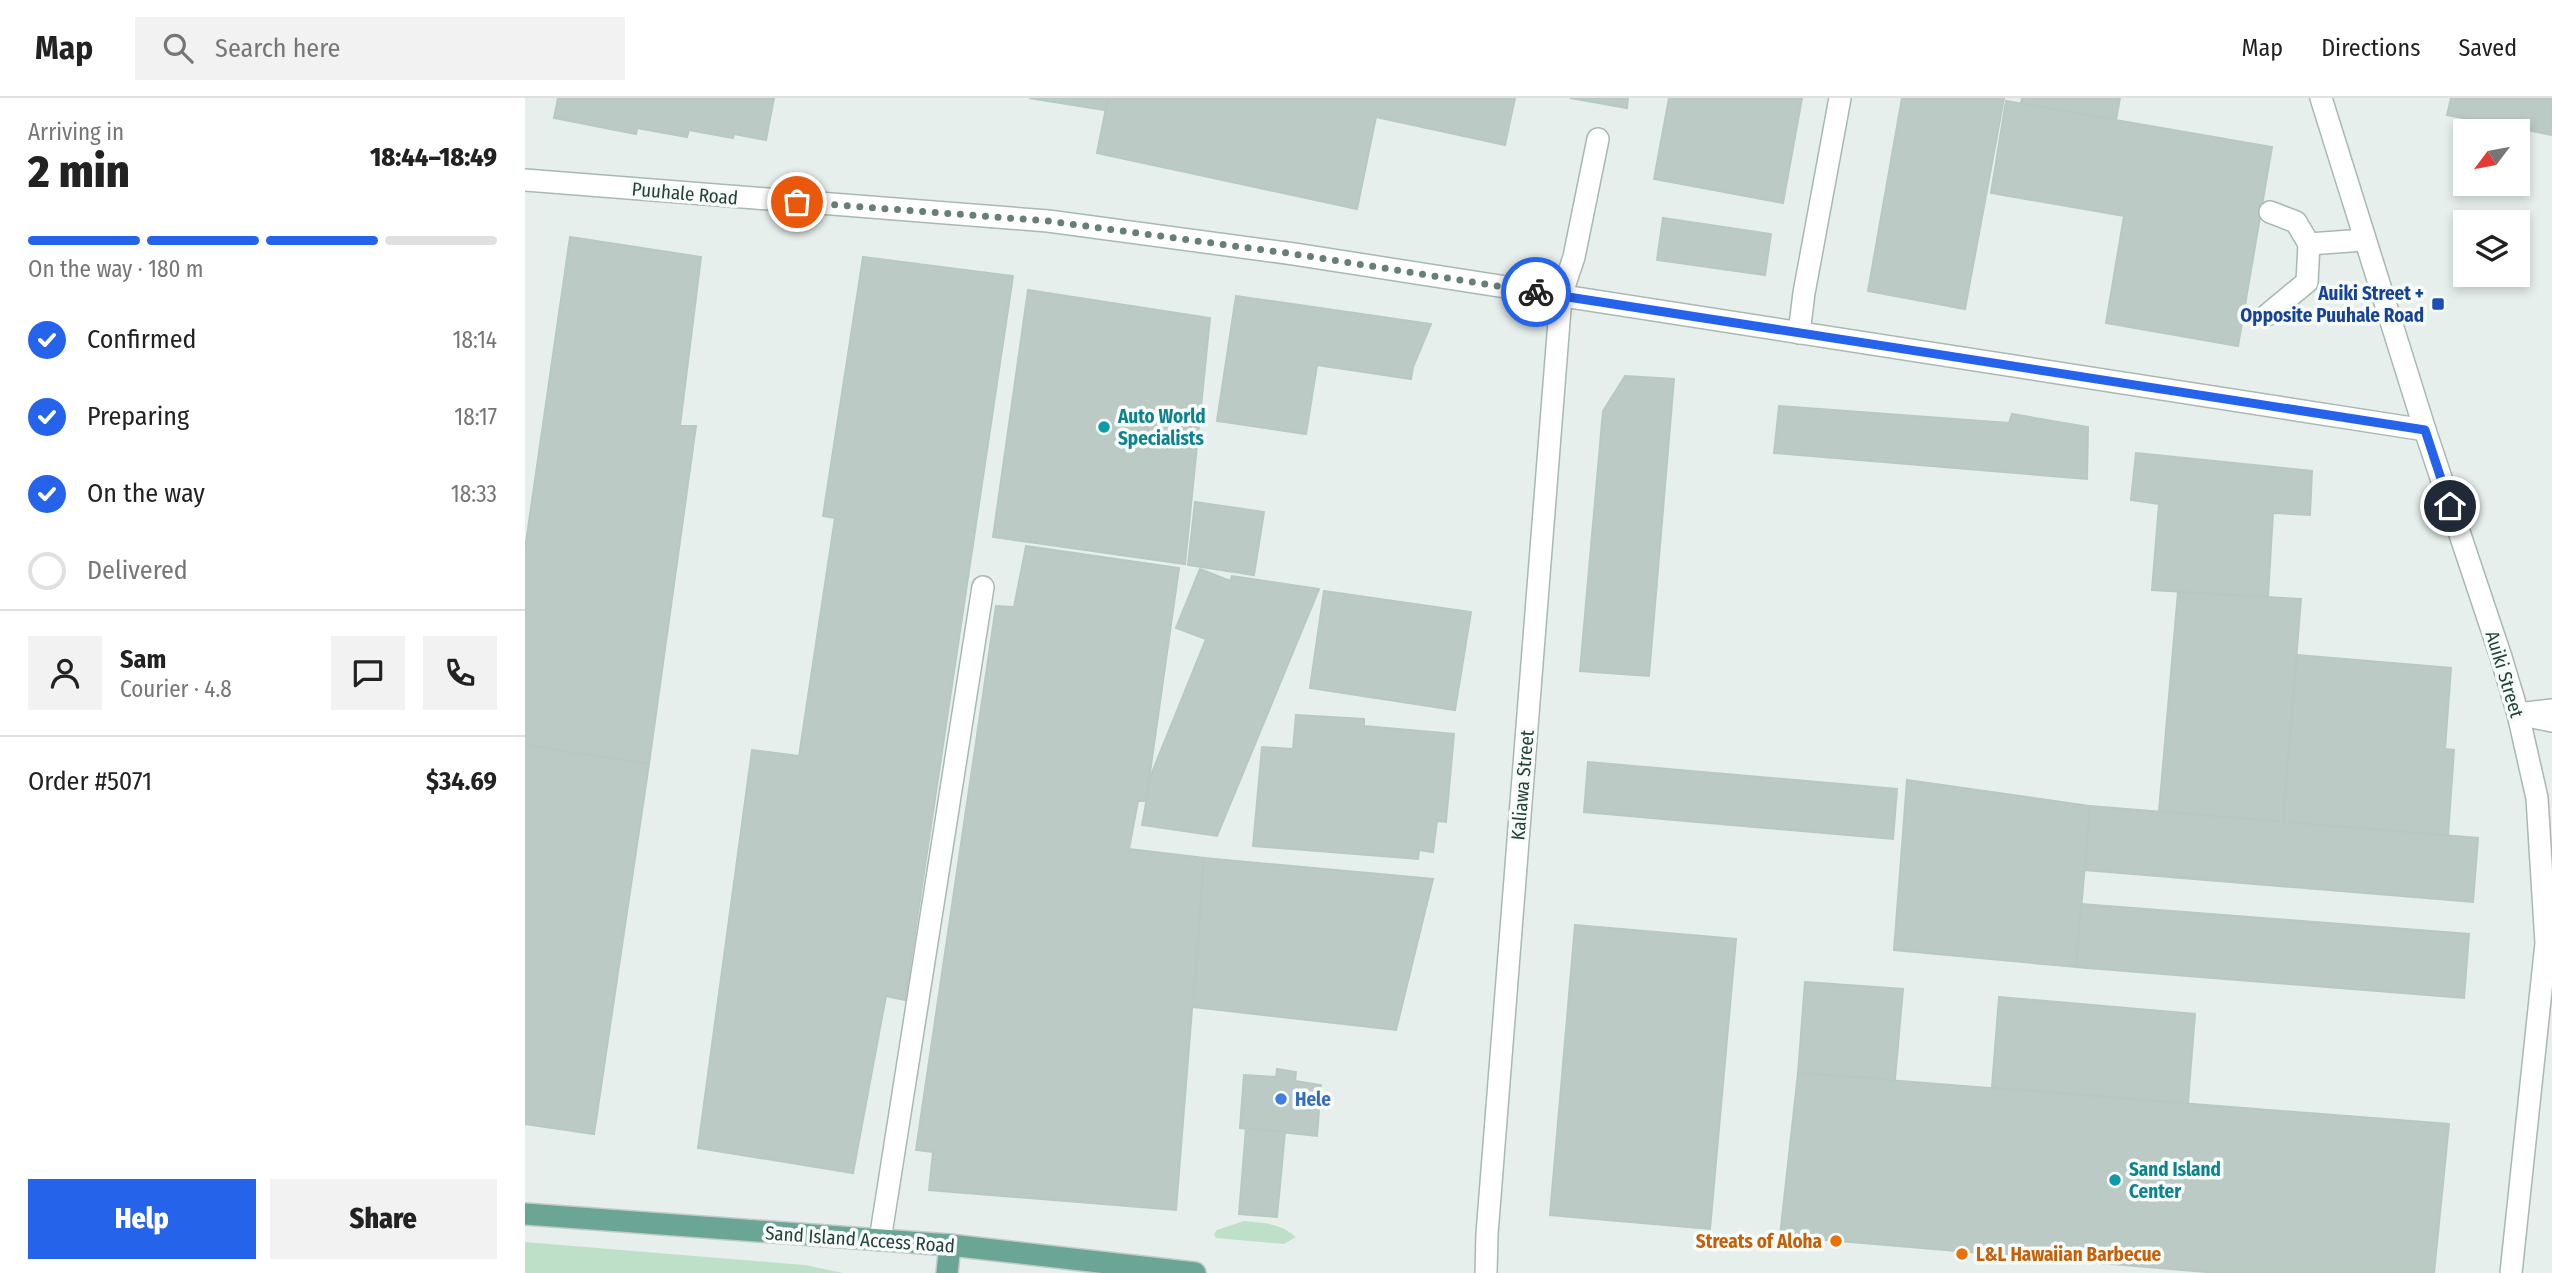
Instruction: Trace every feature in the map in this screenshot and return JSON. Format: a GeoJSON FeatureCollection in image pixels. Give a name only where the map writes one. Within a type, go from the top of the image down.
{"type":"FeatureCollection","features":[{"type":"Feature","properties":{"kind":"main road","name":"Sand Island Access Road"},"geometry":{"type":"LineString","coordinates":[[525,1214],[950,1245],[1195,1273]]}},
{"type":"Feature","properties":{"kind":"main road"},"geometry":{"type":"LineString","coordinates":[[947,1273],[950,1245]]}},
{"type":"Feature","properties":{"kind":"street"},"geometry":{"type":"LineString","coordinates":[[1799,334],[1840,98]]}},
{"type":"Feature","properties":{"kind":"street","name":"Auiki Street"},"geometry":{"type":"LineString","coordinates":[[2321,98],[2364,240],[2518,714],[2537,798],[2546,943],[2511,1273]]}},
{"type":"Feature","properties":{"kind":"street","name":"Kaliawa Street"},"geometry":{"type":"LineString","coordinates":[[1486,1273],[1561,296],[1574,257],[1598,139]]}},
{"type":"Feature","properties":{"kind":"street","name":"Puuhale Road"},"geometry":{"type":"LineString","coordinates":[[525,180],[1048,221],[1294,254],[2425,430]]}},
{"type":"Feature","properties":{"kind":"street"},"geometry":{"type":"LineString","coordinates":[[2267,315],[2307,282],[2309,244],[2297,222],[2270,212]]}},
{"type":"Feature","properties":{"kind":"street"},"geometry":{"type":"LineString","coordinates":[[2309,244],[2364,240]]}},
{"type":"Feature","properties":{"kind":"street"},"geometry":{"type":"LineString","coordinates":[[880,1240],[982,587]]}},
{"type":"Feature","properties":{"kind":"street"},"geometry":{"type":"LineString","coordinates":[[2518,714],[2552,710]]}},
{"type":"Feature","properties":{"kind":"street"},"geometry":{"type":"LineString","coordinates":[[2518,714],[2552,721]]}},
{"type":"Feature","properties":{"kind":"green space"},"geometry":{"type":"Polygon","coordinates":[[[1244,1221],[1278,1226],[1296,1237],[1284,1244],[1216,1238],[1214,1234],[1217,1230],[1244,1221]]]}},
{"type":"Feature","properties":{"kind":"green space"},"geometry":{"type":"Polygon","coordinates":[[[525,1242],[805,1265],[843,1273],[525,1273],[525,1242]]]}},
{"type":"Feature","properties":{"kind":"building"},"geometry":{"type":"Polygon","coordinates":[[[558,98],[774,98],[766,140],[734,134],[733,138],[689,130],[687,137],[637,128],[636,134],[554,118],[558,98]]]}},
{"type":"Feature","properties":{"kind":"building"},"geometry":{"type":"Polygon","coordinates":[[[1029,98],[1108,98],[1105,110],[1029,98]]]}},
{"type":"Feature","properties":{"kind":"building"},"geometry":{"type":"Polygon","coordinates":[[[1108,98],[1515,98],[1505,145],[1376,117],[1357,209],[1097,153],[1108,98]]]}},
{"type":"Feature","properties":{"kind":"building"},"geometry":{"type":"Polygon","coordinates":[[[1570,98],[1628,98],[1627,108],[1570,98]]]}},
{"type":"Feature","properties":{"kind":"building"},"geometry":{"type":"Polygon","coordinates":[[[1669,98],[1802,98],[1783,203],[1654,179],[1669,98]]]}},
{"type":"Feature","properties":{"kind":"building"},"geometry":{"type":"Polygon","coordinates":[[[1902,98],[2004,98],[1965,309],[1868,291],[1902,98]]]}},
{"type":"Feature","properties":{"kind":"building"},"geometry":{"type":"Polygon","coordinates":[[[2022,98],[2120,98],[2116,120],[2021,103],[2022,98]]]}},
{"type":"Feature","properties":{"kind":"building"},"geometry":{"type":"Polygon","coordinates":[[[2451,98],[2552,98],[2552,135],[2531,131],[2531,119],[2468,119],[2447,115],[2451,98]]]}},
{"type":"Feature","properties":{"kind":"building"},"geometry":{"type":"Polygon","coordinates":[[[2006,101],[2272,147],[2238,346],[2106,323],[2124,216],[1991,193],[2006,101]]]}},
{"type":"Feature","properties":{"kind":"building"},"geometry":{"type":"Polygon","coordinates":[[[1663,218],[1771,234],[1765,275],[1657,260],[1663,218]]]}},
{"type":"Feature","properties":{"kind":"building"},"geometry":{"type":"Polygon","coordinates":[[[570,237],[701,257],[680,426],[696,426],[649,764],[525,745],[525,549],[570,237]]]}},
{"type":"Feature","properties":{"kind":"building"},"geometry":{"type":"Polygon","coordinates":[[[863,257],[1013,276],[905,1000],[886,996],[853,1173],[698,1148],[752,750],[799,756],[835,518],[823,516],[863,257]]]}},
{"type":"Feature","properties":{"kind":"building","name":"Auto World Specialists"},"geometry":{"type":"Polygon","coordinates":[[[1028,290],[1210,318],[1185,564],[993,537],[1028,290]]]}},
{"type":"Feature","properties":{"kind":"building"},"geometry":{"type":"Polygon","coordinates":[[[1236,296],[1431,324],[1413,367],[1411,379],[1317,365],[1306,434],[1217,421],[1236,296]]]}},
{"type":"Feature","properties":{"kind":"building"},"geometry":{"type":"Polygon","coordinates":[[[1625,376],[1674,379],[1649,676],[1580,671],[1603,411],[1625,376]]]}},
{"type":"Feature","properties":{"kind":"building"},"geometry":{"type":"Polygon","coordinates":[[[1779,406],[2009,423],[2012,414],[2088,427],[2087,479],[1774,453],[1779,406]]]}},
{"type":"Feature","properties":{"kind":"building"},"geometry":{"type":"Polygon","coordinates":[[[2136,453],[2312,471],[2310,515],[2273,513],[2268,597],[2152,590],[2159,504],[2131,500],[2136,453]]]}},
{"type":"Feature","properties":{"kind":"building"},"geometry":{"type":"Polygon","coordinates":[[[1195,502],[1264,512],[1254,575],[1188,565],[1195,502]]]}},
{"type":"Feature","properties":{"kind":"building"},"geometry":{"type":"Polygon","coordinates":[[[1026,546],[1179,568],[1146,801],[1138,801],[1129,849],[1204,858],[1176,1210],[929,1190],[933,1152],[916,1150],[996,606],[1014,607],[1026,546]]]}},
{"type":"Feature","properties":{"kind":"building"},"geometry":{"type":"Polygon","coordinates":[[[1200,569],[1230,581],[1232,576],[1319,589],[1217,836],[1142,825],[1151,775],[1206,639],[1176,628],[1200,569]]]}},
{"type":"Feature","properties":{"kind":"building"},"geometry":{"type":"Polygon","coordinates":[[[1324,591],[1471,612],[1455,710],[1310,688],[1324,591]]]}},
{"type":"Feature","properties":{"kind":"building"},"geometry":{"type":"Polygon","coordinates":[[[2178,592],[2301,599],[2283,822],[2159,811],[2178,592]]]}},
{"type":"Feature","properties":{"kind":"building"},"geometry":{"type":"Polygon","coordinates":[[[2297,655],[2451,668],[2445,749],[2454,750],[2448,836],[2283,822],[2297,655]]]}},
{"type":"Feature","properties":{"kind":"building"},"geometry":{"type":"Polygon","coordinates":[[[1296,715],[1364,719],[1364,726],[1454,734],[1446,822],[1437,821],[1433,852],[1419,850],[1418,859],[1253,846],[1262,747],[1293,749],[1296,715]]]}},
{"type":"Feature","properties":{"kind":"building"},"geometry":{"type":"Polygon","coordinates":[[[525,745],[649,764],[594,1134],[525,1124],[525,745]]]}},
{"type":"Feature","properties":{"kind":"building"},"geometry":{"type":"Polygon","coordinates":[[[1588,762],[1897,789],[1893,839],[1584,812],[1588,762]]]}},
{"type":"Feature","properties":{"kind":"building"},"geometry":{"type":"Polygon","coordinates":[[[1907,780],[2090,806],[2076,967],[1894,950],[1907,780]]]}},
{"type":"Feature","properties":{"kind":"building"},"geometry":{"type":"Polygon","coordinates":[[[2090,806],[2478,838],[2473,902],[2085,870],[2090,806]]]}},
{"type":"Feature","properties":{"kind":"building"},"geometry":{"type":"Polygon","coordinates":[[[1204,858],[1433,879],[1396,1030],[1194,1007],[1204,858]]]}},
{"type":"Feature","properties":{"kind":"building"},"geometry":{"type":"Polygon","coordinates":[[[2081,904],[2469,934],[2464,998],[2076,967],[2081,904]]]}},
{"type":"Feature","properties":{"kind":"building"},"geometry":{"type":"Polygon","coordinates":[[[1575,925],[1736,939],[1710,1229],[1550,1215],[1575,925]]]}},
{"type":"Feature","properties":{"kind":"building"},"geometry":{"type":"Polygon","coordinates":[[[1805,982],[1903,989],[1895,1079],[1798,1073],[1805,982]]]}},
{"type":"Feature","properties":{"kind":"building"},"geometry":{"type":"Polygon","coordinates":[[[1999,997],[2195,1014],[2188,1103],[1992,1087],[1999,997]]]}},
{"type":"Feature","properties":{"kind":"building"},"geometry":{"type":"Polygon","coordinates":[[[1277,1069],[1296,1072],[1295,1081],[1321,1085],[1317,1136],[1240,1128],[1244,1075],[1276,1077],[1277,1069]]]}},
{"type":"Feature","properties":{"kind":"building","name":"Sand Island Center"},"geometry":{"type":"Polygon","coordinates":[[[1798,1073],[2449,1124],[2434,1273],[2218,1273],[1780,1236],[1798,1073]]]}},
{"type":"Feature","properties":{"kind":"building"},"geometry":{"type":"Polygon","coordinates":[[[1246,1128],[1285,1132],[1277,1217],[1239,1214],[1246,1128]]]}},
{"type":"Feature","properties":{"kind":"way so far"},"geometry":{"type":"LineString","coordinates":[[797,202],[1048,221],[1294,254],[1536,292]]}},
{"type":"Feature","properties":{"kind":"place","name":"Auiki Street + Opposite Puuhale Road"},"geometry":{"type":"Point","coordinates":[2438,304]}},
{"type":"Feature","properties":{"kind":"place","name":"Auto World Specialists"},"geometry":{"type":"Point","coordinates":[1104,427]}},
{"type":"Feature","properties":{"kind":"place","name":"Hele"},"geometry":{"type":"Point","coordinates":[1281,1099]}},
{"type":"Feature","properties":{"kind":"place","name":"Sand Island Center"},"geometry":{"type":"Point","coordinates":[2115,1180]}},
{"type":"Feature","properties":{"kind":"place","name":"Streats of Aloha"},"geometry":{"type":"Point","coordinates":[1836,1241]}},
{"type":"Feature","properties":{"kind":"place","name":"L&L Hawaiian Barbecue"},"geometry":{"type":"Point","coordinates":[1962,1254]}},
{"type":"Feature","properties":{"kind":"route"},"geometry":{"type":"LineString","coordinates":[[1536,292],[2425,430],[2450,506]]}}]}
